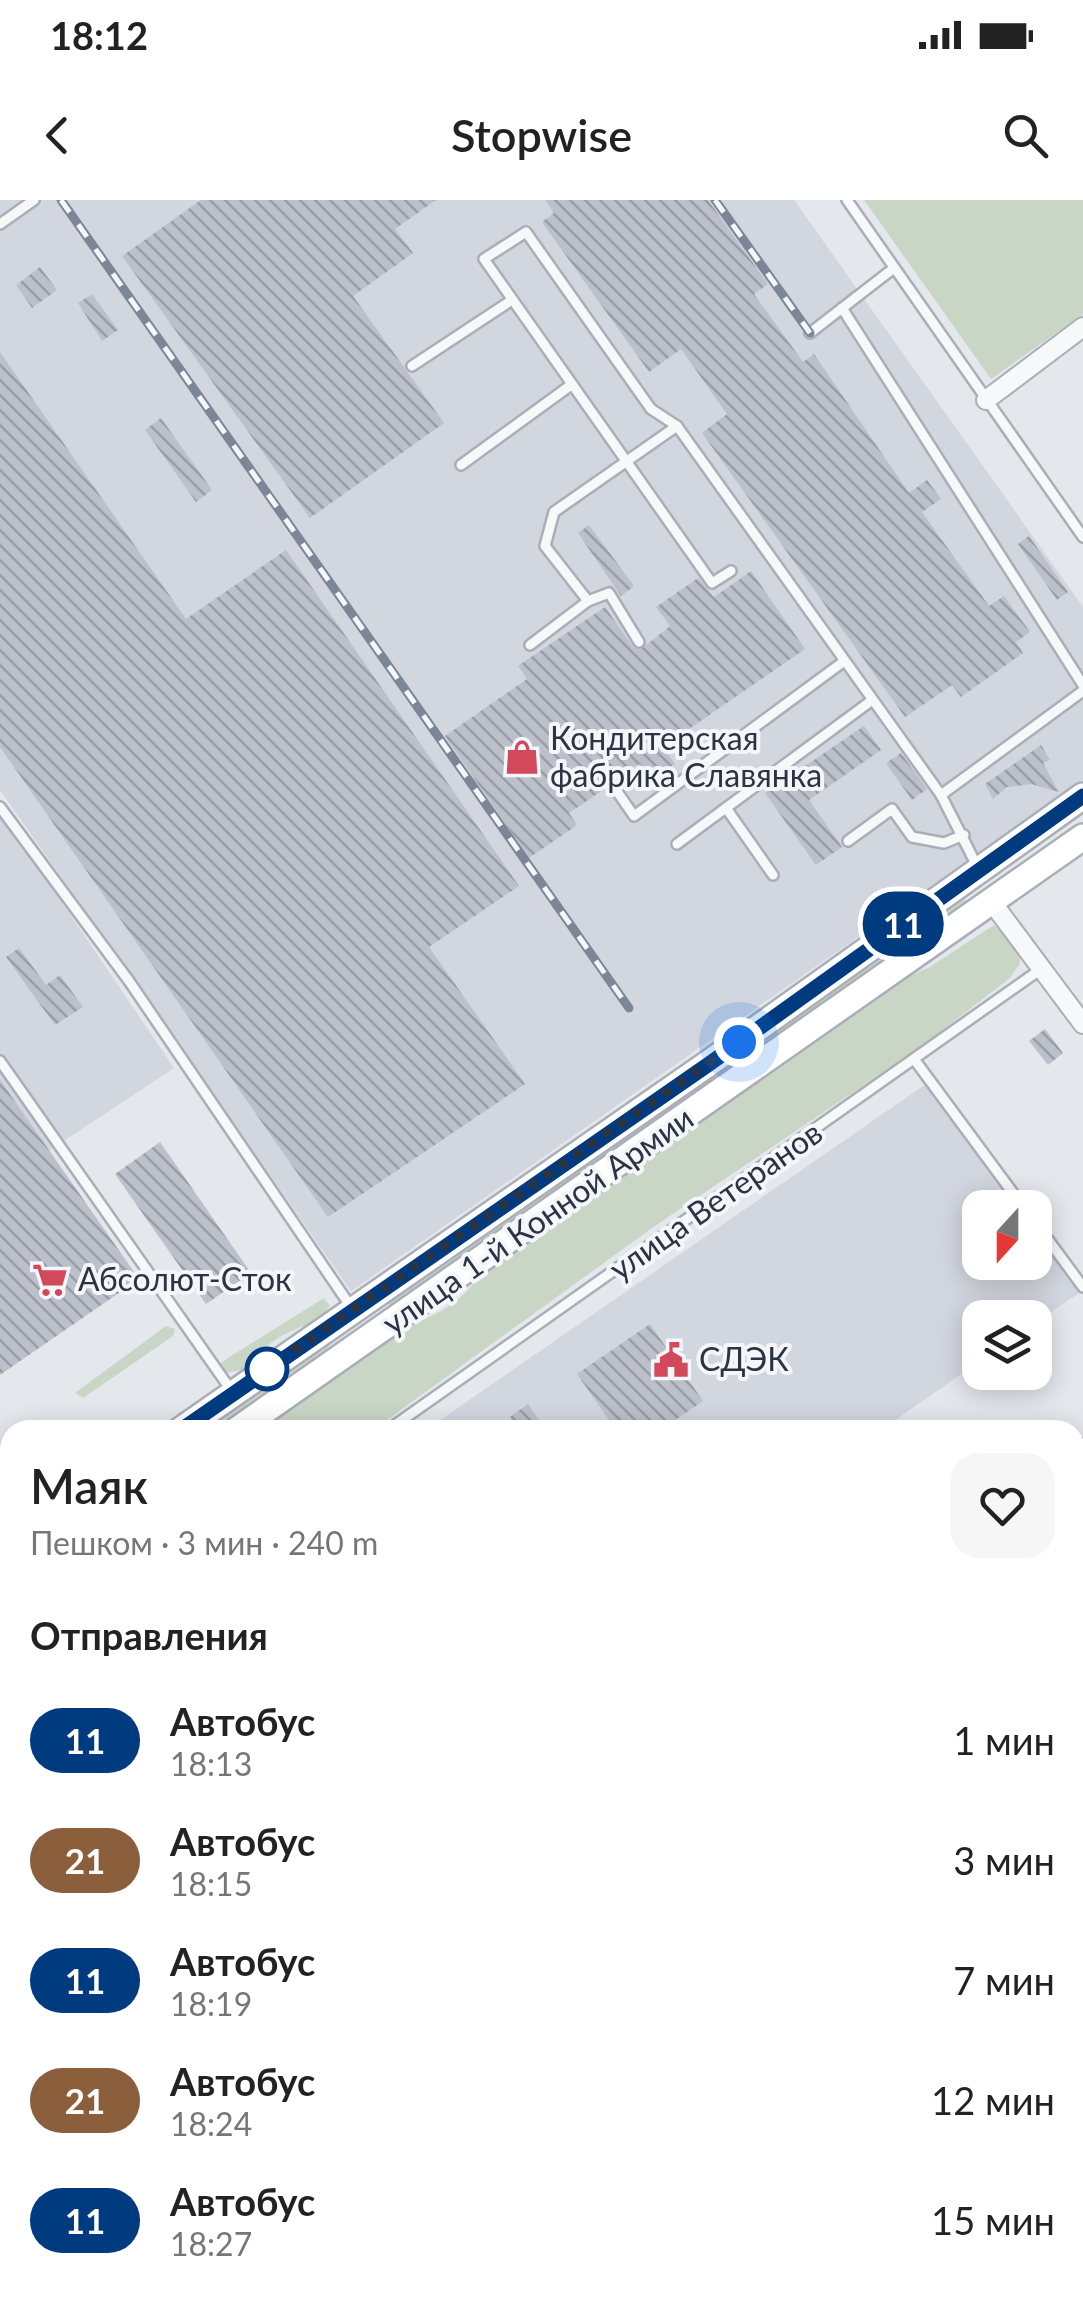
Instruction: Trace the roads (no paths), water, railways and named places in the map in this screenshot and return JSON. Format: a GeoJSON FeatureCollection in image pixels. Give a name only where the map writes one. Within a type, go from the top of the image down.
{"type":"FeatureCollection","features":[{"type":"Feature","properties":{"kind":"main road","name":"улица 1-й Конной Армии"},"geometry":{"type":"LineString","coordinates":[[195,1420],[1083,796]]}},
{"type":"Feature","properties":{"kind":"main road","name":"улица 1-й Конной Армии"},"geometry":{"type":"LineString","coordinates":[[251,1420],[1083,837]]}},
{"type":"Feature","properties":{"kind":"main road"},"geometry":{"type":"LineString","coordinates":[[978,870],[995,899]]}},
{"type":"Feature","properties":{"kind":"main road"},"geometry":{"type":"LineString","coordinates":[[352,1310],[371,1336]]}},
{"type":"Feature","properties":{"kind":"street"},"geometry":{"type":"LineString","coordinates":[[986,400],[1083,327]]}},
{"type":"Feature","properties":{"kind":"street"},"geometry":{"type":"LineString","coordinates":[[995,899],[1083,1024]]}},
{"type":"Feature","properties":{"kind":"lane"},"geometry":{"type":"LineString","coordinates":[[0,224],[34,200]]}},
{"type":"Feature","properties":{"kind":"lane"},"geometry":{"type":"LineString","coordinates":[[847,200],[1083,536]]}},
{"type":"Feature","properties":{"kind":"lane"},"geometry":{"type":"LineString","coordinates":[[731,570],[712,583],[624,463],[484,258],[526,232],[651,409],[677,426],[941,795],[978,870]]}},
{"type":"Feature","properties":{"kind":"lane"},"geometry":{"type":"LineString","coordinates":[[810,333],[894,268]]}},
{"type":"Feature","properties":{"kind":"lane"},"geometry":{"type":"LineString","coordinates":[[412,366],[512,300]]}},
{"type":"Feature","properties":{"kind":"lane"},"geometry":{"type":"LineString","coordinates":[[842,308],[1083,688],[941,795]]}},
{"type":"Feature","properties":{"kind":"lane"},"geometry":{"type":"LineString","coordinates":[[460,465],[571,386]]}},
{"type":"Feature","properties":{"kind":"lane"},"geometry":{"type":"LineString","coordinates":[[588,601],[544,546],[554,512],[677,426]]}},
{"type":"Feature","properties":{"kind":"lane"},"geometry":{"type":"LineString","coordinates":[[530,646],[588,601],[609,593],[639,642]]}},
{"type":"Feature","properties":{"kind":"lane"},"geometry":{"type":"LineString","coordinates":[[614,787],[634,816],[844,662]]}},
{"type":"Feature","properties":{"kind":"lane"},"geometry":{"type":"LineString","coordinates":[[677,844],[871,701]]}},
{"type":"Feature","properties":{"kind":"lane"},"geometry":{"type":"LineString","coordinates":[[0,807],[129,981],[352,1310]]}},
{"type":"Feature","properties":{"kind":"lane"},"geometry":{"type":"LineString","coordinates":[[726,808],[773,875]]}},
{"type":"Feature","properties":{"kind":"lane"},"geometry":{"type":"LineString","coordinates":[[848,841],[892,809],[912,837],[944,843],[964,835]]}},
{"type":"Feature","properties":{"kind":"lane","name":"улица Ветеранов"},"geometry":{"type":"LineString","coordinates":[[402,1420],[1041,968]]}},
{"type":"Feature","properties":{"kind":"lane"},"geometry":{"type":"LineString","coordinates":[[914,1059],[1011,1190]]}},
{"type":"Feature","properties":{"kind":"lane"},"geometry":{"type":"LineString","coordinates":[[0,1061],[233,1393]]}},
{"type":"Feature","properties":{"kind":"lane"},"geometry":{"type":"LineString","coordinates":[[1052,1245],[1083,1286]]}},
{"type":"Feature","properties":{"kind":"railway"},"geometry":{"type":"LineString","coordinates":[[61,200],[629,1008]]}},
{"type":"Feature","properties":{"kind":"railway"},"geometry":{"type":"LineString","coordinates":[[715,200],[810,333]]}},
{"type":"Feature","properties":{"kind":"place","name":"Кондитерская фабрика Славянка"},"geometry":{"type":"Point","coordinates":[522,757]}},
{"type":"Feature","properties":{"kind":"place","name":"Абсолют-Сток"},"geometry":{"type":"Point","coordinates":[50,1280]}},
{"type":"Feature","properties":{"kind":"place","name":"СДЭК"},"geometry":{"type":"Point","coordinates":[671,1360]}}]}
